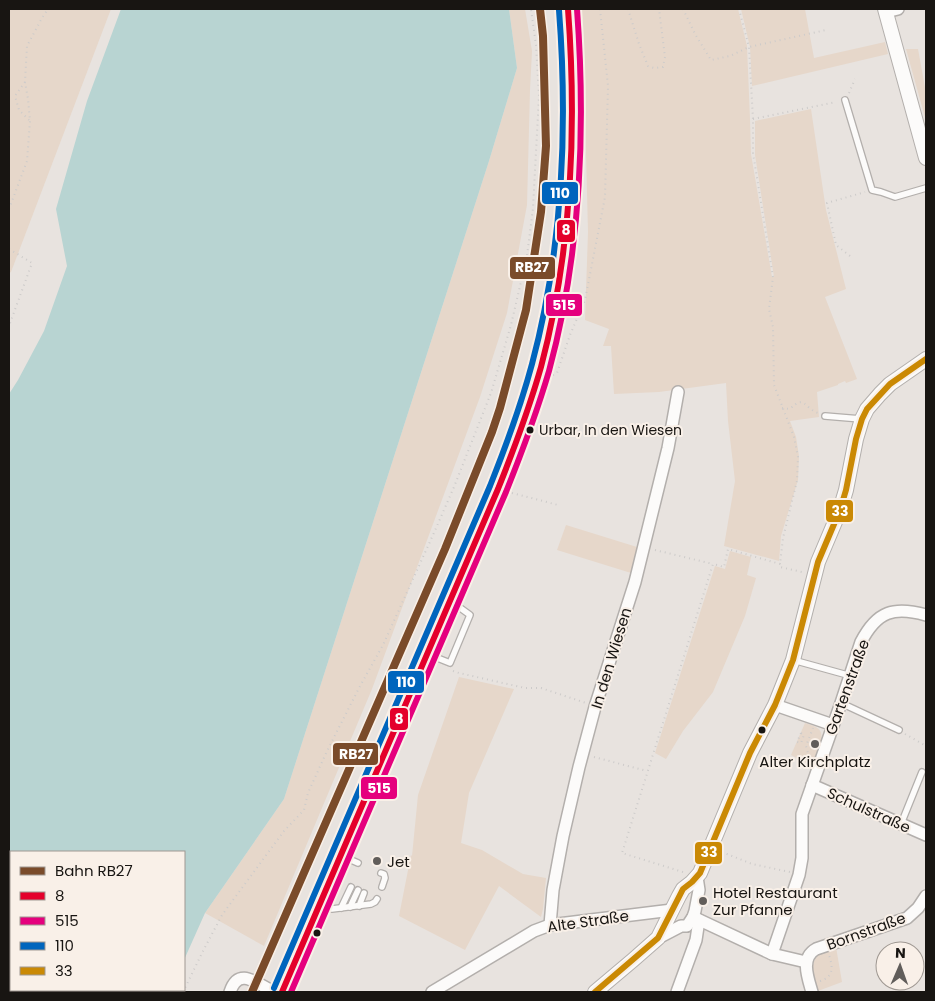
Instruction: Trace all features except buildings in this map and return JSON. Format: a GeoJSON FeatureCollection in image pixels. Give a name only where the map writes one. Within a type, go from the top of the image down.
{"type":"FeatureCollection","features":[{"type":"Feature","properties":{"kind":"main road"},"geometry":{"type":"LineString","coordinates":[[276,989],[320,905],[428,654],[498,490],[523,426],[537,380],[556,296],[567,218],[572,151],[568,16]]}},
{"type":"Feature","properties":{"kind":"street"},"geometry":{"type":"LineString","coordinates":[[890,10],[926,158]]}},
{"type":"Feature","properties":{"kind":"street"},"geometry":{"type":"LineString","coordinates":[[658,938],[683,889],[697,877],[711,848],[750,752],[776,705],[793,660],[822,552],[843,501],[862,419],[873,401],[890,384],[926,359]]}},
{"type":"Feature","properties":{"kind":"street","name":"In den Wiesen"},"geometry":{"type":"LineString","coordinates":[[550,925],[553,890],[561,845],[582,754],[635,582],[668,448],[678,392]]}},
{"type":"Feature","properties":{"kind":"street","name":"Gartenstraße"},"geometry":{"type":"LineString","coordinates":[[772,954],[799,874],[802,858],[802,814],[866,632],[873,623],[886,613],[903,611],[926,615]]}},
{"type":"Feature","properties":{"kind":"street"},"geometry":{"type":"LineString","coordinates":[[776,705],[833,725]]}},
{"type":"Feature","properties":{"kind":"street","name":"Schulstraße"},"geometry":{"type":"LineString","coordinates":[[812,785],[926,835]]}},
{"type":"Feature","properties":{"kind":"street"},"geometry":{"type":"LineString","coordinates":[[678,992],[696,940],[699,890],[697,877]]}},
{"type":"Feature","properties":{"kind":"street","name":"Bornstraße"},"geometry":{"type":"LineString","coordinates":[[806,962],[811,952],[816,949],[907,918],[926,897]]}},
{"type":"Feature","properties":{"kind":"street","name":"Alte Straße"},"geometry":{"type":"LineString","coordinates":[[432,992],[534,930],[550,925],[672,910]]}},
{"type":"Feature","properties":{"kind":"street"},"geometry":{"type":"LineString","coordinates":[[696,918],[772,954],[806,962],[811,988]]}},
{"type":"Feature","properties":{"kind":"street"},"geometry":{"type":"LineString","coordinates":[[595,992],[658,938],[681,926],[686,926],[696,918]]}},
{"type":"Feature","properties":{"kind":"street"},"geometry":{"type":"LineString","coordinates":[[230,992],[236,981],[243,978],[276,989]]}},
{"type":"Feature","properties":{"kind":"lane"},"geometry":{"type":"LineString","coordinates":[[845,100],[872,190],[895,197],[926,188]]}},
{"type":"Feature","properties":{"kind":"lane"},"geometry":{"type":"LineString","coordinates":[[825,416],[862,419]]}},
{"type":"Feature","properties":{"kind":"lane"},"geometry":{"type":"LineString","coordinates":[[428,654],[450,663],[470,615],[451,600]]}},
{"type":"Feature","properties":{"kind":"lane"},"geometry":{"type":"LineString","coordinates":[[793,660],[851,676]]}},
{"type":"Feature","properties":{"kind":"lane"},"geometry":{"type":"LineString","coordinates":[[841,703],[899,730]]}},
{"type":"Feature","properties":{"kind":"lane"},"geometry":{"type":"LineString","coordinates":[[901,824],[922,772]]}},
{"type":"Feature","properties":{"kind":"lane"},"geometry":{"type":"LineString","coordinates":[[341,856],[358,863]]}},
{"type":"Feature","properties":{"kind":"lane"},"geometry":{"type":"LineString","coordinates":[[381,873],[384,874],[385,878],[382,887]]}},
{"type":"Feature","properties":{"kind":"lane"},"geometry":{"type":"LineString","coordinates":[[341,908],[351,887]]}},
{"type":"Feature","properties":{"kind":"lane"},"geometry":{"type":"LineString","coordinates":[[350,907],[358,890]]}},
{"type":"Feature","properties":{"kind":"lane"},"geometry":{"type":"LineString","coordinates":[[359,906],[364,893]]}},
{"type":"Feature","properties":{"kind":"lane"},"geometry":{"type":"LineString","coordinates":[[320,905],[328,908],[359,906],[373,904],[377,898]]}},
{"type":"Feature","properties":{"kind":"path"},"geometry":{"type":"LineString","coordinates":[[9,209],[27,161],[30,121],[25,82],[27,46],[48,9]]}},
{"type":"Feature","properties":{"kind":"path"},"geometry":{"type":"LineString","coordinates":[[185,988],[222,915],[284,831],[304,810],[308,793],[327,751],[383,645],[433,535],[491,393],[518,299],[527,256],[533,208],[539,96],[536,45],[531,9]]}},
{"type":"Feature","properties":{"kind":"path"},"geometry":{"type":"LineString","coordinates":[[537,380],[557,374],[570,335],[585,300],[605,197],[608,86],[600,9]]}},
{"type":"Feature","properties":{"kind":"path"},"geometry":{"type":"LineString","coordinates":[[628,9],[648,66],[654,68],[663,67],[665,57],[659,9]]}},
{"type":"Feature","properties":{"kind":"path"},"geometry":{"type":"LineString","coordinates":[[683,9],[695,34],[711,60],[730,56],[748,47],[826,30]]}},
{"type":"Feature","properties":{"kind":"path"},"geometry":{"type":"LineString","coordinates":[[739,9],[748,47],[753,119],[753,154],[773,277],[769,309],[773,327],[774,385],[794,437],[798,457],[797,481],[782,538],[780,564]]}},
{"type":"Feature","properties":{"kind":"path"},"geometry":{"type":"LineString","coordinates":[[753,119],[845,100],[855,79]]}},
{"type":"Feature","properties":{"kind":"path"},"geometry":{"type":"LineString","coordinates":[[25,82],[15,96],[20,110],[30,121]]}},
{"type":"Feature","properties":{"kind":"path"},"geometry":{"type":"LineString","coordinates":[[850,256],[836,245],[827,203],[872,190]]}},
{"type":"Feature","properties":{"kind":"path"},"geometry":{"type":"LineString","coordinates":[[9,249],[32,263],[9,326]]}},
{"type":"Feature","properties":{"kind":"path"},"geometry":{"type":"LineString","coordinates":[[782,408],[790,409],[800,402],[806,404],[812,411],[825,416]]}},
{"type":"Feature","properties":{"kind":"path"},"geometry":{"type":"LineString","coordinates":[[498,490],[558,505]]}},
{"type":"Feature","properties":{"kind":"path"},"geometry":{"type":"LineString","coordinates":[[644,547],[724,567],[728,549],[780,564],[780,567],[815,575]]}},
{"type":"Feature","properties":{"kind":"path"},"geometry":{"type":"LineString","coordinates":[[697,877],[622,853],[713,564]]}},
{"type":"Feature","properties":{"kind":"path"},"geometry":{"type":"LineString","coordinates":[[451,670],[525,688],[541,688],[595,707]]}},
{"type":"Feature","properties":{"kind":"path"},"geometry":{"type":"LineString","coordinates":[[817,720],[806,746],[810,758],[819,763]]}},
{"type":"Feature","properties":{"kind":"path"},"geometry":{"type":"LineString","coordinates":[[899,730],[926,746]]}},
{"type":"Feature","properties":{"kind":"path"},"geometry":{"type":"LineString","coordinates":[[802,739],[808,742]]}},
{"type":"Feature","properties":{"kind":"path"},"geometry":{"type":"LineString","coordinates":[[582,754],[647,771]]}},
{"type":"Feature","properties":{"kind":"path"},"geometry":{"type":"LineString","coordinates":[[711,848],[752,864],[799,874]]}},
{"type":"Feature","properties":{"kind":"path"},"geometry":{"type":"LineString","coordinates":[[811,988],[827,979],[830,974],[831,962],[826,946]]}},
{"type":"Feature","properties":{"kind":"shaded area"},"geometry":{"type":"Polygon","coordinates":[[[9,9],[111,9],[11,272],[9,273],[9,9]]]}},
{"type":"Feature","properties":{"kind":"shaded area"},"geometry":{"type":"Polygon","coordinates":[[[509,9],[525,9],[532,51],[527,205],[507,313],[480,397],[372,689],[264,946],[205,913],[284,799],[489,161],[517,68],[509,9]]]}},
{"type":"Feature","properties":{"kind":"shaded area"},"geometry":{"type":"Polygon","coordinates":[[[578,9],[738,9],[747,46],[751,154],[772,277],[774,277],[755,155],[755,121],[811,109],[826,210],[846,289],[825,297],[857,379],[846,383],[845,381],[817,392],[819,417],[790,421],[796,437],[799,456],[798,480],[781,536],[779,561],[724,546],[735,481],[726,383],[659,392],[614,394],[611,346],[603,346],[609,329],[585,320],[588,232],[583,35],[578,9]]]}},
{"type":"Feature","properties":{"kind":"shaded area"},"geometry":{"type":"Polygon","coordinates":[[[741,9],[805,9],[814,58],[885,42],[888,54],[752,86],[750,47],[741,9]]]}},
{"type":"Feature","properties":{"kind":"shaded area"},"geometry":{"type":"Polygon","coordinates":[[[906,49],[918,49],[926,93],[926,121],[906,49]]]}},
{"type":"Feature","properties":{"kind":"shaded area"},"geometry":{"type":"Polygon","coordinates":[[[566,525],[637,547],[631,573],[557,550],[566,525]]]}},
{"type":"Feature","properties":{"kind":"shaded area"},"geometry":{"type":"Polygon","coordinates":[[[730,551],[751,557],[747,575],[756,578],[745,616],[713,692],[683,731],[666,759],[655,753],[715,566],[725,569],[730,551]]]}},
{"type":"Feature","properties":{"kind":"shaded area"},"geometry":{"type":"Polygon","coordinates":[[[459,677],[514,689],[469,793],[461,843],[482,850],[523,874],[546,878],[541,917],[499,886],[465,950],[399,916],[412,856],[418,795],[459,677]]]}},
{"type":"Feature","properties":{"kind":"shaded area"},"geometry":{"type":"Polygon","coordinates":[[[805,723],[818,728],[822,736],[821,740],[823,740],[813,767],[791,755],[805,723]]]}},
{"type":"Feature","properties":{"kind":"shaded area"},"geometry":{"type":"Polygon","coordinates":[[[836,947],[842,982],[818,991],[811,972],[814,961],[820,952],[836,947]]]}},
{"type":"Feature","properties":{"kind":"water"},"geometry":{"type":"Polygon","coordinates":[[[121,9],[509,9],[517,68],[489,161],[284,799],[205,913],[185,958],[185,851],[10,851],[10,991],[169,992],[9,992],[9,394],[44,331],[67,266],[56,209],[87,101],[121,9]]]}},
{"type":"Feature","properties":{"kind":"rail line","name":"RB27"},"geometry":{"type":"LineString","coordinates":[[252,992],[445,549],[500,408],[526,310],[541,212],[546,146],[543,36],[540,9]]}},
{"type":"Feature","properties":{"kind":"transit line","name":"8"},"geometry":{"type":"LineString","coordinates":[[282,992],[498,489],[521,429],[541,367],[560,279],[570,189],[572,99],[568,9]]}},
{"type":"Feature","properties":{"kind":"transit line","name":"515"},"geometry":{"type":"LineString","coordinates":[[291,992],[506,492],[529,432],[549,371],[560,327],[568,282],[578,191],[581,146],[581,100],[577,9]]}},
{"type":"Feature","properties":{"kind":"transit line","name":"110"},"geometry":{"type":"LineString","coordinates":[[274,988],[490,486],[528,379],[551,276],[557,232],[563,143],[562,54],[559,10]]}},
{"type":"Feature","properties":{"kind":"transit line","name":"33"},"geometry":{"type":"LineString","coordinates":[[595,992],[658,938],[683,889],[700,873],[750,753],[775,705],[793,660],[818,562],[840,510],[846,490],[862,419],[867,409],[890,384],[926,359]]}},
{"type":"Feature","properties":{"kind":"place","name":"Urbar, In den Wiesen"},"geometry":{"type":"Point","coordinates":[530,430]}},
{"type":"Feature","properties":{"kind":"place","name":"Alter Kirchplatz"},"geometry":{"type":"Point","coordinates":[815,744]}},
{"type":"Feature","properties":{"kind":"place","name":"Jet"},"geometry":{"type":"Point","coordinates":[377,861]}},
{"type":"Feature","properties":{"kind":"place","name":"Hotel Restaurant Zur Pfanne"},"geometry":{"type":"Point","coordinates":[703,901]}}]}
